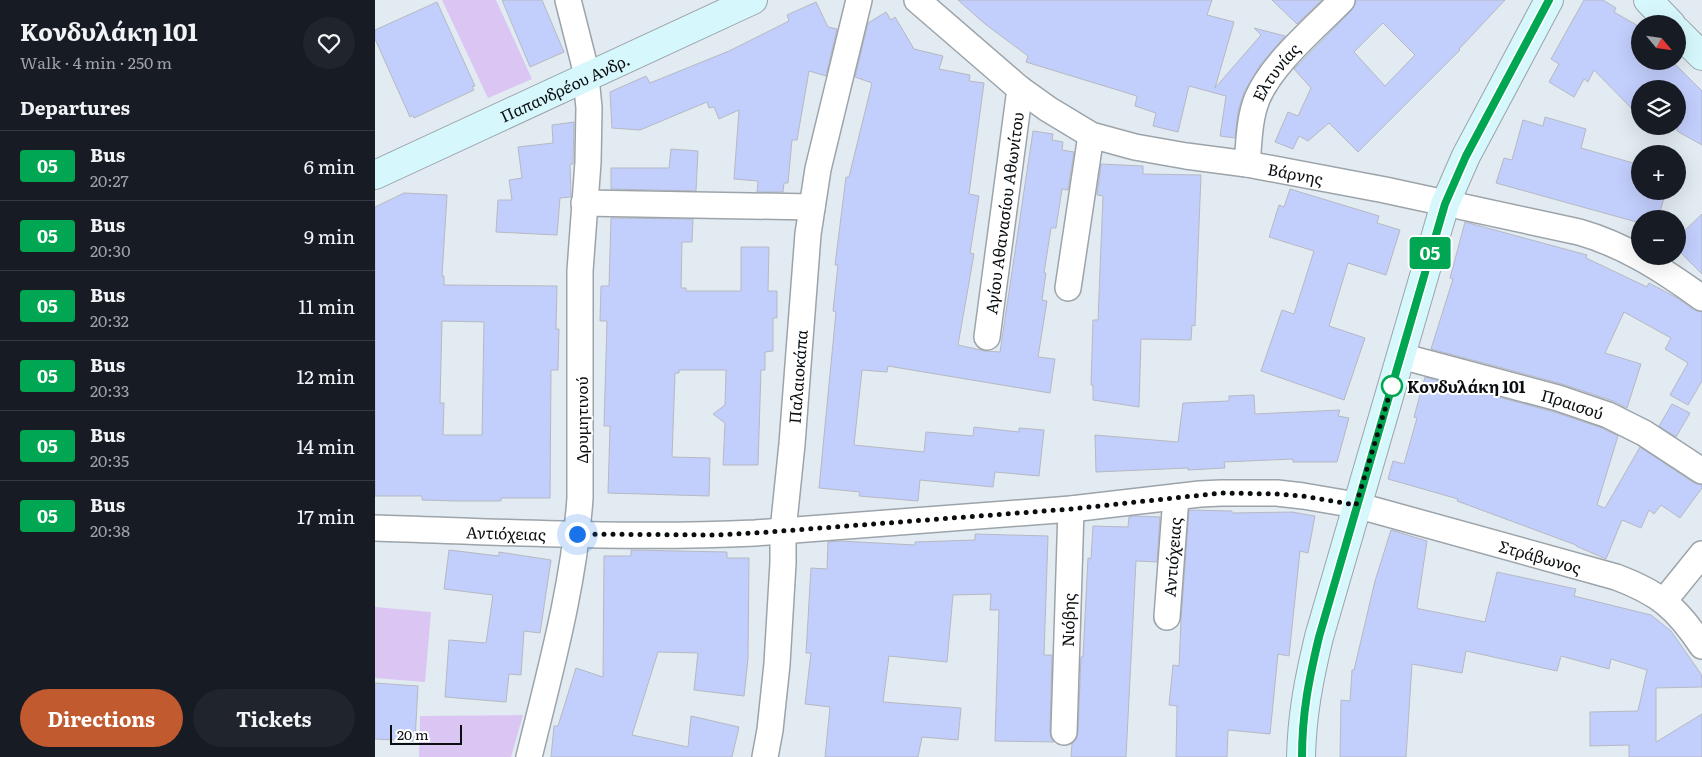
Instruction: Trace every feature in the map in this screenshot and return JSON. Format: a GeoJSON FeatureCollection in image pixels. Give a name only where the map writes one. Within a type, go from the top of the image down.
{"type":"FeatureCollection","features":[{"type":"Feature","properties":{"kind":"street","name":"Δρυμητινού"},"geometry":{"type":"LineString","coordinates":[[529,757],[564,614],[577,534],[581,465],[580,271],[588,162],[589,108],[587,78],[568,0]]}},
{"type":"Feature","properties":{"kind":"street","name":"Παπανδρέου Ανδρ."},"geometry":{"type":"LineString","coordinates":[[375,175],[753,0]]}},
{"type":"Feature","properties":{"kind":"street","name":"Παλαιοκάπα"},"geometry":{"type":"LineString","coordinates":[[765,757],[770,730],[777,664],[783,531],[811,207],[818,169],[859,0]]}},
{"type":"Feature","properties":{"kind":"street","name":"Βάρνης"},"geometry":{"type":"LineString","coordinates":[[917,0],[1020,89],[1091,135],[1143,148],[1247,164],[1385,190],[1595,237],[1646,260],[1702,298]]}},
{"type":"Feature","properties":{"kind":"street","name":"Ελτυνίας"},"geometry":{"type":"LineString","coordinates":[[1247,164],[1253,111],[1263,87],[1280,64],[1342,0]]}},
{"type":"Feature","properties":{"kind":"street"},"geometry":{"type":"LineString","coordinates":[[1301,757],[1306,689],[1319,637],[1445,204],[1466,156],[1549,0]]}},
{"type":"Feature","properties":{"kind":"street"},"geometry":{"type":"LineString","coordinates":[[1648,0],[1662,15]]}},
{"type":"Feature","properties":{"kind":"street"},"geometry":{"type":"LineString","coordinates":[[1686,40],[1702,56]]}},
{"type":"Feature","properties":{"kind":"street","name":"Αγίου Αθανασίου Αθωνίτου"},"geometry":{"type":"LineString","coordinates":[[987,337],[1020,89]]}},
{"type":"Feature","properties":{"kind":"street"},"geometry":{"type":"LineString","coordinates":[[1068,288],[1091,135]]}},
{"type":"Feature","properties":{"kind":"street"},"geometry":{"type":"LineString","coordinates":[[584,203],[811,207]]}},
{"type":"Feature","properties":{"kind":"street","name":"Πραισού"},"geometry":{"type":"LineString","coordinates":[[1401,356],[1558,398],[1600,412],[1644,433],[1702,471]]}},
{"type":"Feature","properties":{"kind":"street","name":"Αντιόχειας"},"geometry":{"type":"LineString","coordinates":[[375,528],[577,534],[715,535],[1071,509],[1221,493],[1277,494],[1310,497],[1356,505]]}},
{"type":"Feature","properties":{"kind":"street","name":"Αντιόχειας"},"geometry":{"type":"LineString","coordinates":[[1167,617],[1176,497]]}},
{"type":"Feature","properties":{"kind":"street","name":"Στράβωνος"},"geometry":{"type":"LineString","coordinates":[[1356,505],[1616,577],[1650,592],[1664,601],[1687,624],[1702,646]]}},
{"type":"Feature","properties":{"kind":"street","name":"Νιόβης"},"geometry":{"type":"LineString","coordinates":[[1064,732],[1071,509]]}},
{"type":"Feature","properties":{"kind":"street"},"geometry":{"type":"LineString","coordinates":[[1664,601],[1702,554]]}},
{"type":"Feature","properties":{"kind":"shaded area"},"geometry":{"type":"Polygon","coordinates":[[[442,0],[496,0],[532,79],[488,98],[442,0]]]}},
{"type":"Feature","properties":{"kind":"shaded area"},"geometry":{"type":"Polygon","coordinates":[[[375,607],[431,612],[425,682],[375,678],[375,607]]]}},
{"type":"Feature","properties":{"kind":"shaded area"},"geometry":{"type":"Polygon","coordinates":[[[523,715],[511,757],[419,757],[420,716],[523,715]]]}},
{"type":"Feature","properties":{"kind":"building"},"geometry":{"type":"Polygon","coordinates":[[[502,0],[542,0],[564,52],[530,67],[502,0]]]}},
{"type":"Feature","properties":{"kind":"building"},"geometry":{"type":"Polygon","coordinates":[[[958,0],[1212,0],[1207,15],[1234,22],[1215,88],[1261,35],[1254,28],[1285,36],[1261,64],[1244,92],[1238,112],[1235,138],[1220,136],[1226,96],[1189,86],[1178,132],[1153,126],[1156,113],[1135,106],[1137,96],[1026,62],[1028,56],[985,24],[958,0]]]}},
{"type":"Feature","properties":{"kind":"building"},"geometry":{"type":"Polygon","coordinates":[[[1272,0],[1322,0],[1297,24],[1272,0]]]}},
{"type":"Feature","properties":{"kind":"building"},"geometry":{"type":"Polygon","coordinates":[[[1356,0],[1505,0],[1460,50],[1358,152],[1329,123],[1308,141],[1299,136],[1293,149],[1275,142],[1288,112],[1298,116],[1311,88],[1294,69],[1352,10],[1356,0]],[[1383,23],[1354,52],[1385,86],[1415,55],[1383,23]]]}},
{"type":"Feature","properties":{"kind":"building"},"geometry":{"type":"Polygon","coordinates":[[[1584,0],[1603,0],[1616,8],[1614,12],[1631,22],[1631,70],[1681,70],[1702,91],[1702,145],[1684,135],[1686,135],[1686,80],[1631,80],[1631,108],[1594,70],[1588,82],[1584,79],[1574,97],[1549,82],[1559,64],[1551,59],[1584,0]]]}},
{"type":"Feature","properties":{"kind":"building"},"geometry":{"type":"Polygon","coordinates":[[[437,2],[475,86],[472,87],[474,90],[414,118],[413,115],[410,117],[375,39],[375,30],[437,2]]]}},
{"type":"Feature","properties":{"kind":"building"},"geometry":{"type":"Polygon","coordinates":[[[816,2],[828,27],[837,29],[826,76],[809,71],[797,140],[792,140],[788,183],[784,183],[783,192],[757,192],[758,181],[734,179],[739,110],[719,119],[714,107],[709,108],[707,102],[640,130],[612,128],[610,92],[646,76],[650,83],[729,51],[789,21],[787,15],[816,2]]]}},
{"type":"Feature","properties":{"kind":"building"},"geometry":{"type":"Polygon","coordinates":[[[886,12],[891,20],[895,17],[914,49],[943,56],[939,69],[970,75],[969,81],[984,83],[969,194],[979,196],[970,253],[974,254],[958,345],[1000,352],[1033,131],[1053,134],[1052,140],[1063,142],[1062,150],[1074,152],[1068,190],[1062,189],[1056,228],[1051,228],[1044,273],[1046,273],[1042,300],[1047,301],[1038,357],[1055,359],[1050,393],[888,366],[887,372],[862,370],[854,445],[924,452],[926,432],[973,436],[974,427],[1019,432],[1019,428],[1044,430],[1039,476],[995,472],[993,487],[920,480],[918,501],[859,496],[860,492],[819,488],[836,312],[833,311],[838,265],[835,265],[846,177],[849,177],[872,83],[855,77],[868,23],[886,12]]]}},
{"type":"Feature","properties":{"kind":"building"},"geometry":{"type":"Polygon","coordinates":[[[1545,117],[1586,129],[1581,148],[1631,162],[1631,200],[1663,200],[1661,210],[1631,210],[1631,220],[1496,183],[1504,158],[1512,160],[1523,120],[1543,126],[1545,117]]]}},
{"type":"Feature","properties":{"kind":"building"},"geometry":{"type":"Polygon","coordinates":[[[574,122],[573,164],[570,164],[571,197],[560,198],[557,235],[496,232],[498,200],[512,200],[509,180],[522,178],[518,147],[553,143],[552,125],[574,122]]]}},
{"type":"Feature","properties":{"kind":"building"},"geometry":{"type":"Polygon","coordinates":[[[671,149],[698,151],[696,191],[611,189],[611,168],[669,168],[671,149]]]}},
{"type":"Feature","properties":{"kind":"building"},"geometry":{"type":"Polygon","coordinates":[[[1101,164],[1143,166],[1143,174],[1201,175],[1195,326],[1192,325],[1191,340],[1141,339],[1139,407],[1093,400],[1093,385],[1091,385],[1093,320],[1098,320],[1103,196],[1097,195],[1101,164]]]}},
{"type":"Feature","properties":{"kind":"building"},"geometry":{"type":"Polygon","coordinates":[[[1290,189],[1379,216],[1377,223],[1400,230],[1386,275],[1348,263],[1329,326],[1365,338],[1344,400],[1261,371],[1282,310],[1294,314],[1314,251],[1269,237],[1279,205],[1284,207],[1290,189]]]}},
{"type":"Feature","properties":{"kind":"building"},"geometry":{"type":"Polygon","coordinates":[[[404,193],[447,195],[442,276],[444,276],[444,285],[557,286],[556,329],[559,329],[558,370],[551,370],[550,498],[501,498],[501,501],[456,501],[422,500],[422,496],[375,496],[375,207],[404,193]],[[442,321],[440,403],[444,403],[443,435],[482,435],[484,322],[442,321]]]}},
{"type":"Feature","properties":{"kind":"building"},"geometry":{"type":"Polygon","coordinates":[[[1702,214],[1702,274],[1686,258],[1686,229],[1702,214]]]}},
{"type":"Feature","properties":{"kind":"building"},"geometry":{"type":"Polygon","coordinates":[[[611,218],[693,219],[692,242],[682,242],[681,288],[686,288],[686,291],[741,291],[741,247],[769,247],[768,291],[777,291],[777,318],[773,318],[773,351],[765,352],[765,370],[761,370],[758,465],[723,465],[725,423],[713,414],[725,405],[726,370],[679,370],[679,373],[675,373],[672,457],[710,458],[709,496],[608,493],[610,426],[604,426],[607,321],[600,321],[601,286],[609,286],[611,218]]]}},
{"type":"Feature","properties":{"kind":"building"},"geometry":{"type":"Polygon","coordinates":[[[1465,222],[1587,255],[1586,258],[1647,287],[1649,283],[1679,299],[1694,310],[1702,312],[1702,381],[1688,405],[1670,395],[1688,363],[1665,349],[1671,338],[1624,312],[1605,353],[1641,364],[1627,408],[1613,401],[1562,384],[1431,349],[1453,279],[1450,278],[1465,222]]]}},
{"type":"Feature","properties":{"kind":"building"},"geometry":{"type":"Polygon","coordinates":[[[1425,377],[1554,412],[1602,428],[1618,436],[1597,505],[1605,508],[1640,447],[1694,483],[1702,485],[1702,488],[1680,518],[1661,505],[1654,514],[1649,510],[1641,528],[1622,520],[1606,559],[1576,545],[1457,501],[1458,499],[1388,479],[1393,461],[1404,464],[1417,418],[1414,417],[1425,377]]]}},
{"type":"Feature","properties":{"kind":"building"},"geometry":{"type":"Polygon","coordinates":[[[1254,395],[1255,414],[1340,410],[1338,416],[1349,418],[1337,462],[1293,462],[1293,459],[1224,462],[1225,468],[1096,472],[1095,435],[1178,442],[1183,403],[1229,401],[1229,396],[1254,395]]]}},
{"type":"Feature","properties":{"kind":"building"},"geometry":{"type":"Polygon","coordinates":[[[1672,404],[1690,413],[1676,437],[1659,426],[1672,404]]]}},
{"type":"Feature","properties":{"kind":"building"},"geometry":{"type":"Polygon","coordinates":[[[1189,510],[1232,511],[1232,513],[1292,512],[1315,516],[1308,553],[1300,551],[1289,656],[1278,654],[1270,734],[1228,730],[1227,757],[1176,757],[1177,706],[1169,705],[1173,665],[1179,666],[1189,510]]]}},
{"type":"Feature","properties":{"kind":"building"},"geometry":{"type":"Polygon","coordinates":[[[1129,517],[1160,517],[1157,562],[1136,561],[1126,757],[1071,757],[1072,744],[1078,732],[1088,558],[1091,559],[1093,526],[1128,527],[1129,517]]]}},
{"type":"Feature","properties":{"kind":"building"},"geometry":{"type":"Polygon","coordinates":[[[1391,530],[1427,541],[1417,608],[1420,609],[1485,622],[1497,572],[1576,589],[1574,596],[1651,615],[1671,631],[1701,674],[1702,680],[1702,687],[1656,688],[1656,742],[1702,714],[1702,757],[1629,757],[1629,745],[1590,746],[1590,712],[1638,711],[1647,670],[1611,659],[1609,669],[1561,656],[1557,671],[1466,651],[1462,673],[1412,664],[1406,757],[1340,757],[1341,700],[1350,701],[1352,670],[1354,670],[1375,581],[1391,530]]]}},
{"type":"Feature","properties":{"kind":"building"},"geometry":{"type":"Polygon","coordinates":[[[975,534],[1048,536],[1044,655],[1052,655],[1050,732],[1054,742],[995,741],[999,610],[990,610],[991,594],[953,595],[947,662],[889,656],[883,702],[961,708],[958,740],[922,737],[918,757],[825,757],[830,707],[805,704],[811,653],[806,653],[811,568],[827,569],[828,542],[915,545],[915,542],[975,540],[975,534]]]}},
{"type":"Feature","properties":{"kind":"building"},"geometry":{"type":"Polygon","coordinates":[[[449,550],[499,556],[499,552],[551,560],[540,633],[524,631],[521,675],[509,674],[506,702],[445,697],[449,640],[486,643],[493,595],[444,589],[449,550]]]}},
{"type":"Feature","properties":{"kind":"building"},"geometry":{"type":"Polygon","coordinates":[[[631,550],[727,552],[727,558],[749,558],[748,659],[744,696],[694,690],[698,653],[658,652],[632,735],[688,747],[691,716],[739,727],[732,757],[551,757],[554,726],[558,726],[576,668],[603,677],[604,556],[631,556],[631,550]]]}},
{"type":"Feature","properties":{"kind":"building"},"geometry":{"type":"Polygon","coordinates":[[[375,683],[418,686],[415,741],[375,739],[375,683]]]}},
{"type":"Feature","properties":{"kind":"bus line","name":"05"},"geometry":{"type":"LineString","coordinates":[[1302,757],[1302,727],[1306,689],[1319,637],[1436,231],[1445,204],[1466,156],[1549,0]]}},
{"type":"Feature","properties":{"kind":"place","name":"Κονδυλάκη 101"},"geometry":{"type":"Point","coordinates":[1392,386]}},
{"type":"Feature","properties":{"kind":"route"},"geometry":{"type":"LineString","coordinates":[[577,534],[715,535],[755,533],[1071,509],[1221,493],[1303,496],[1356,505],[1392,386]]}}]}
